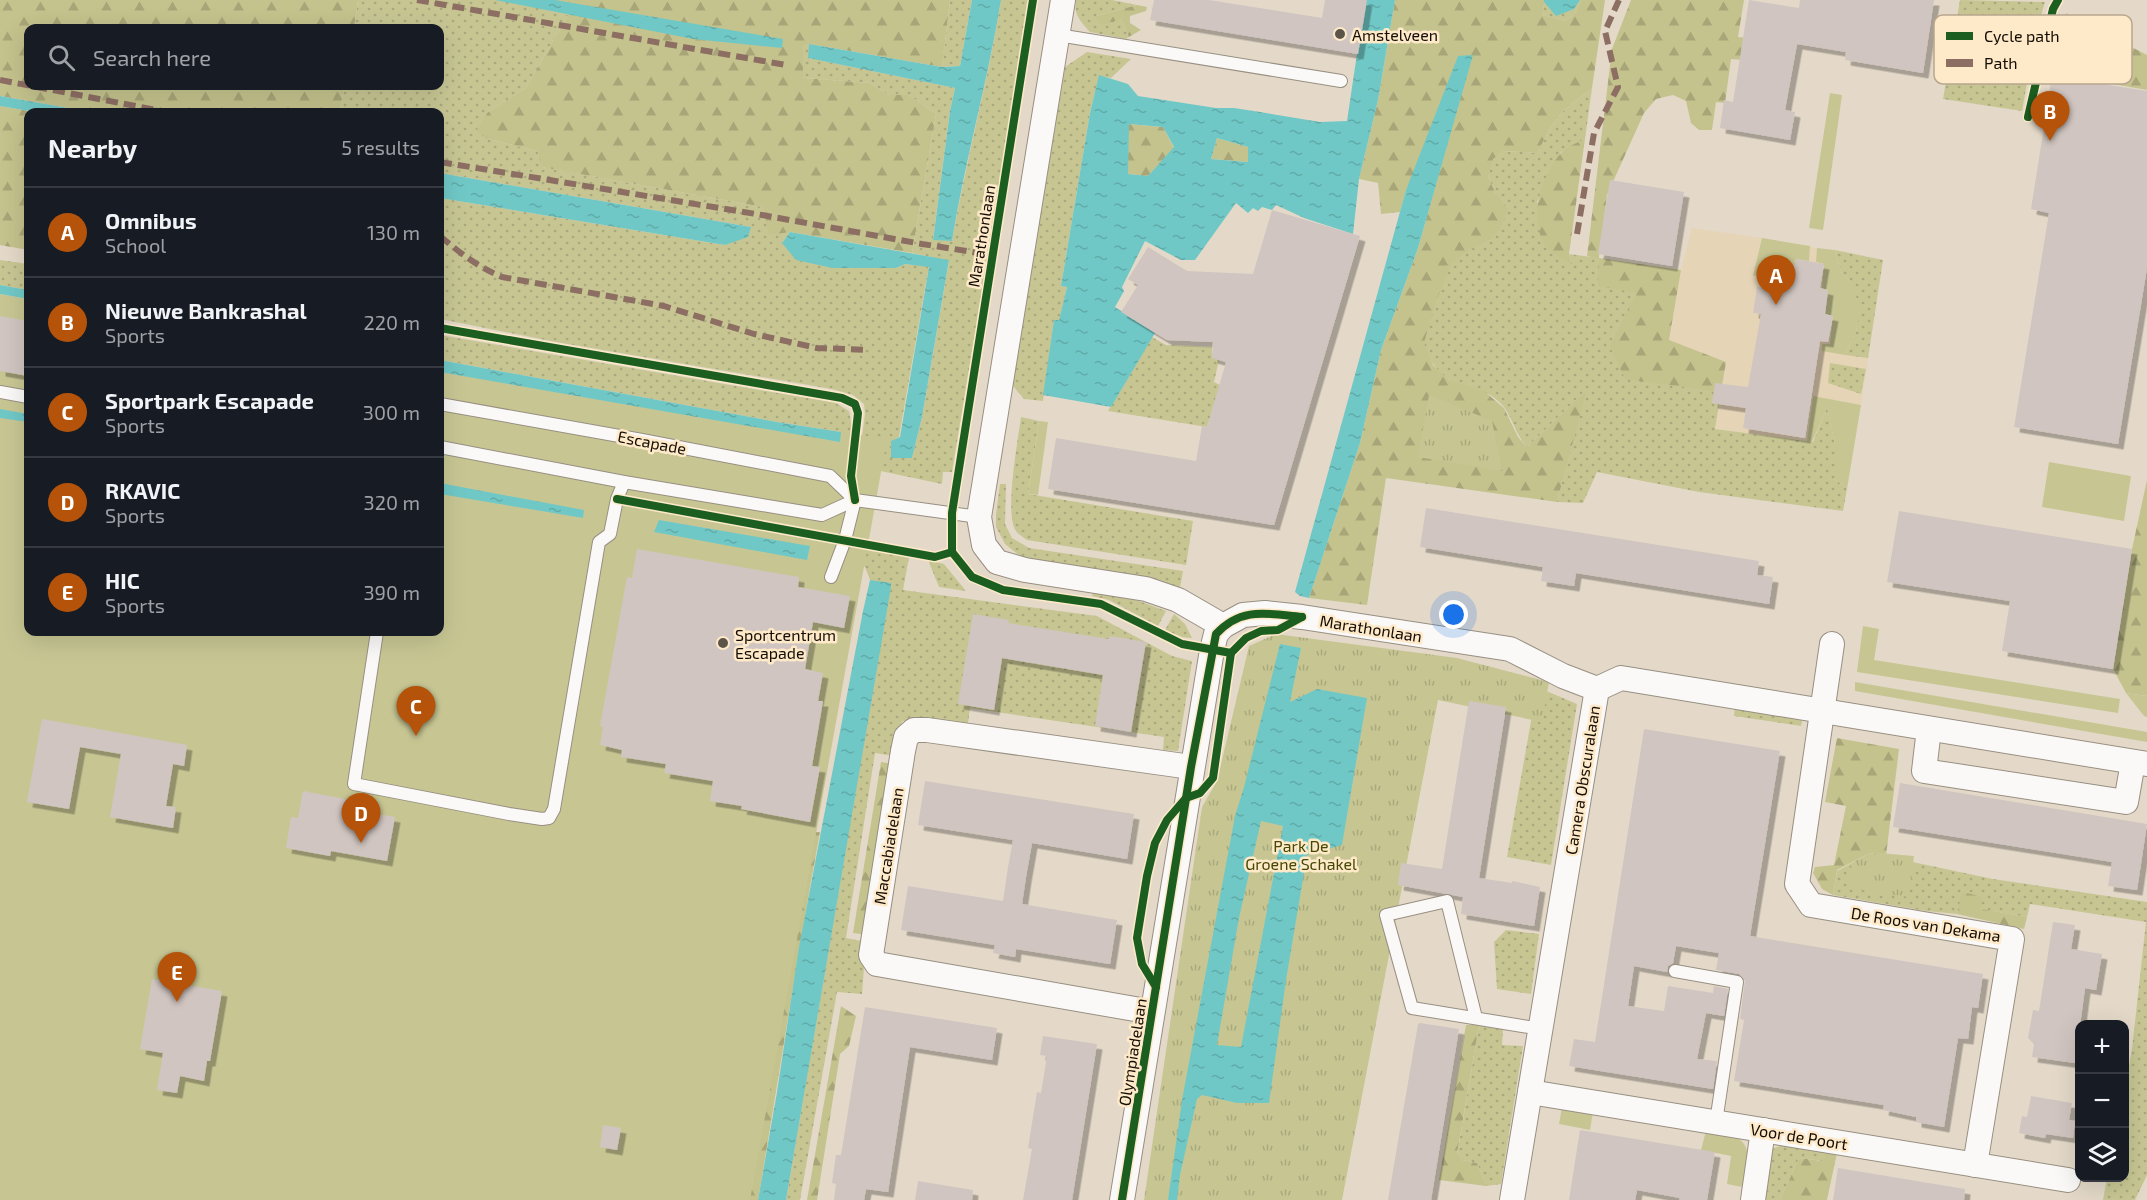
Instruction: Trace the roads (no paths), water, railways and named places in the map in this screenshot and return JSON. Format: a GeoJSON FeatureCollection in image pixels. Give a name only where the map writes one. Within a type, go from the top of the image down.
{"type":"FeatureCollection","features":[{"type":"Feature","properties":{"kind":"street"},"geometry":{"type":"LineString","coordinates":[[1063,0],[979,517],[984,545],[997,562],[1024,570],[1166,594],[1223,626]]}},
{"type":"Feature","properties":{"kind":"street","name":"Marathonlaan"},"geometry":{"type":"LineString","coordinates":[[1223,626],[1243,615],[1265,613],[1510,649],[1563,676],[1597,689]]}},
{"type":"Feature","properties":{"kind":"street","name":"Olympiadelaan"},"geometry":{"type":"LineString","coordinates":[[1122,1200],[1191,767],[1212,650],[1216,634],[1223,626]]}},
{"type":"Feature","properties":{"kind":"street"},"geometry":{"type":"LineString","coordinates":[[1824,712],[1832,644]]}},
{"type":"Feature","properties":{"kind":"street","name":"Camera Obscuralaan"},"geometry":{"type":"LineString","coordinates":[[1512,1200],[1597,689],[1622,678],[2140,763],[2126,802],[1924,771],[1929,729]]}},
{"type":"Feature","properties":{"kind":"street","name":"De Roos van Dekama"},"geometry":{"type":"LineString","coordinates":[[1824,712],[1797,884],[1811,905],[2012,939],[1975,1165]]}},
{"type":"Feature","properties":{"kind":"street","name":"Maccabiadelaan"},"geometry":{"type":"LineString","coordinates":[[1152,1011],[877,964],[871,955],[903,750],[906,737],[914,730],[927,730],[1191,767]]}},
{"type":"Feature","properties":{"kind":"street","name":"Voor de Poort"},"geometry":{"type":"LineString","coordinates":[[1530,1092],[2068,1180]]}},
{"type":"Feature","properties":{"kind":"street"},"geometry":{"type":"LineString","coordinates":[[1753,1200],[1763,1130]]}},
{"type":"Feature","properties":{"kind":"lane"},"geometry":{"type":"LineString","coordinates":[[1058,34],[1341,81]]}},
{"type":"Feature","properties":{"kind":"lane"},"geometry":{"type":"LineString","coordinates":[[0,392],[24,396]]}},
{"type":"Feature","properties":{"kind":"lane","name":"Escapade"},"geometry":{"type":"LineString","coordinates":[[444,405],[830,476],[855,500]]}},
{"type":"Feature","properties":{"kind":"lane"},"geometry":{"type":"LineString","coordinates":[[444,448],[624,482],[822,515],[855,500],[979,517]]}},
{"type":"Feature","properties":{"kind":"lane"},"geometry":{"type":"LineString","coordinates":[[376,636],[354,784],[509,814],[549,818],[554,809],[599,542],[610,534],[617,499],[624,482]]}},
{"type":"Feature","properties":{"kind":"lane"},"geometry":{"type":"LineString","coordinates":[[831,577],[845,540],[855,500]]}},
{"type":"Feature","properties":{"kind":"lane"},"geometry":{"type":"LineString","coordinates":[[1476,1018],[1447,901],[1386,915],[1412,1008],[1541,1029]]}},
{"type":"Feature","properties":{"kind":"lane"},"geometry":{"type":"LineString","coordinates":[[1675,971],[1737,982],[1716,1122]]}},
{"type":"Feature","properties":{"kind":"water"},"geometry":{"type":"Polygon","coordinates":[[[495,0],[555,0],[783,39],[782,48],[693,39],[495,0]]]}},
{"type":"Feature","properties":{"kind":"water"},"geometry":{"type":"Polygon","coordinates":[[[972,0],[1001,0],[952,241],[933,240],[955,88],[808,58],[809,44],[942,67],[960,66],[972,0]]]}},
{"type":"Feature","properties":{"kind":"water"},"geometry":{"type":"Polygon","coordinates":[[[1365,0],[1395,0],[1378,100],[1359,179],[1353,234],[1304,218],[1276,205],[1272,210],[1262,207],[1258,211],[1253,208],[1248,213],[1236,203],[1195,260],[1181,260],[1145,241],[1122,287],[1124,291],[1115,307],[1155,333],[1111,407],[1043,395],[1054,320],[1059,320],[1067,287],[1061,286],[1090,113],[1099,75],[1128,84],[1138,96],[1320,122],[1347,121],[1365,0]],[[1129,124],[1128,174],[1148,176],[1174,147],[1163,127],[1129,124]],[[1217,138],[1211,159],[1248,162],[1248,147],[1217,138]]]}},
{"type":"Feature","properties":{"kind":"water"},"geometry":{"type":"Polygon","coordinates":[[[1544,0],[1580,0],[1574,9],[1556,16],[1544,0]]]}},
{"type":"Feature","properties":{"kind":"water"},"geometry":{"type":"Polygon","coordinates":[[[1473,55],[1418,248],[1381,350],[1360,443],[1309,598],[1300,596],[1295,592],[1406,190],[1458,56],[1473,55]]]}},
{"type":"Feature","properties":{"kind":"water"},"geometry":{"type":"Polygon","coordinates":[[[0,96],[68,108],[24,108],[24,110],[0,106],[0,96]]]}},
{"type":"Feature","properties":{"kind":"water"},"geometry":{"type":"Polygon","coordinates":[[[444,174],[751,227],[748,237],[725,245],[444,199],[444,174]]]}},
{"type":"Feature","properties":{"kind":"water"},"geometry":{"type":"Polygon","coordinates":[[[790,232],[949,260],[922,417],[912,458],[891,458],[891,441],[900,437],[929,267],[905,264],[896,268],[832,268],[796,260],[782,243],[790,232]]]}},
{"type":"Feature","properties":{"kind":"water"},"geometry":{"type":"Polygon","coordinates":[[[0,285],[24,289],[24,298],[0,294],[0,285]]]}},
{"type":"Feature","properties":{"kind":"water"},"geometry":{"type":"Polygon","coordinates":[[[444,361],[841,432],[840,442],[444,373],[444,361]]]}},
{"type":"Feature","properties":{"kind":"water"},"geometry":{"type":"Polygon","coordinates":[[[0,409],[24,413],[24,421],[0,418],[0,409]]]}},
{"type":"Feature","properties":{"kind":"water"},"geometry":{"type":"Polygon","coordinates":[[[444,484],[584,510],[583,518],[444,495],[444,484]]]}},
{"type":"Feature","properties":{"kind":"water"},"geometry":{"type":"Polygon","coordinates":[[[659,520],[810,546],[807,560],[654,532],[659,520]]]}},
{"type":"Feature","properties":{"kind":"water"},"geometry":{"type":"Polygon","coordinates":[[[870,580],[891,583],[891,587],[786,1200],[758,1200],[799,947],[870,580]]]}},
{"type":"Feature","properties":{"kind":"water"},"geometry":{"type":"Polygon","coordinates":[[[1280,644],[1301,648],[1290,702],[1317,689],[1367,698],[1342,845],[1307,855],[1286,980],[1269,1103],[1237,1103],[1202,1095],[1197,1099],[1180,1175],[1177,1200],[1168,1200],[1182,1100],[1235,816],[1280,644]],[[1261,821],[1239,918],[1217,1045],[1241,1047],[1283,826],[1261,821]]]}},
{"type":"Feature","properties":{"kind":"place","name":"Amstelveen"},"geometry":{"type":"Point","coordinates":[1340,34]}},
{"type":"Feature","properties":{"kind":"place","name":"Nieuwe Bankrashal"},"geometry":{"type":"Point","coordinates":[2050,141]}},
{"type":"Feature","properties":{"kind":"place","name":"Omnibus"},"geometry":{"type":"Point","coordinates":[1776,305]}},
{"type":"Feature","properties":{"kind":"place","name":"Sportcentrum Escapade"},"geometry":{"type":"Point","coordinates":[723,643]}},
{"type":"Feature","properties":{"kind":"place","name":"Sportpark Escapade"},"geometry":{"type":"Point","coordinates":[416,736]}},
{"type":"Feature","properties":{"kind":"place","name":"RKAVIC"},"geometry":{"type":"Point","coordinates":[361,843]}},
{"type":"Feature","properties":{"kind":"place","name":"HIC"},"geometry":{"type":"Point","coordinates":[177,1002]}},
{"type":"Feature","properties":{"kind":"park label","name":"Park De Groene Schakel"},"geometry":{"type":"Point","coordinates":[1301,854]}}]}
